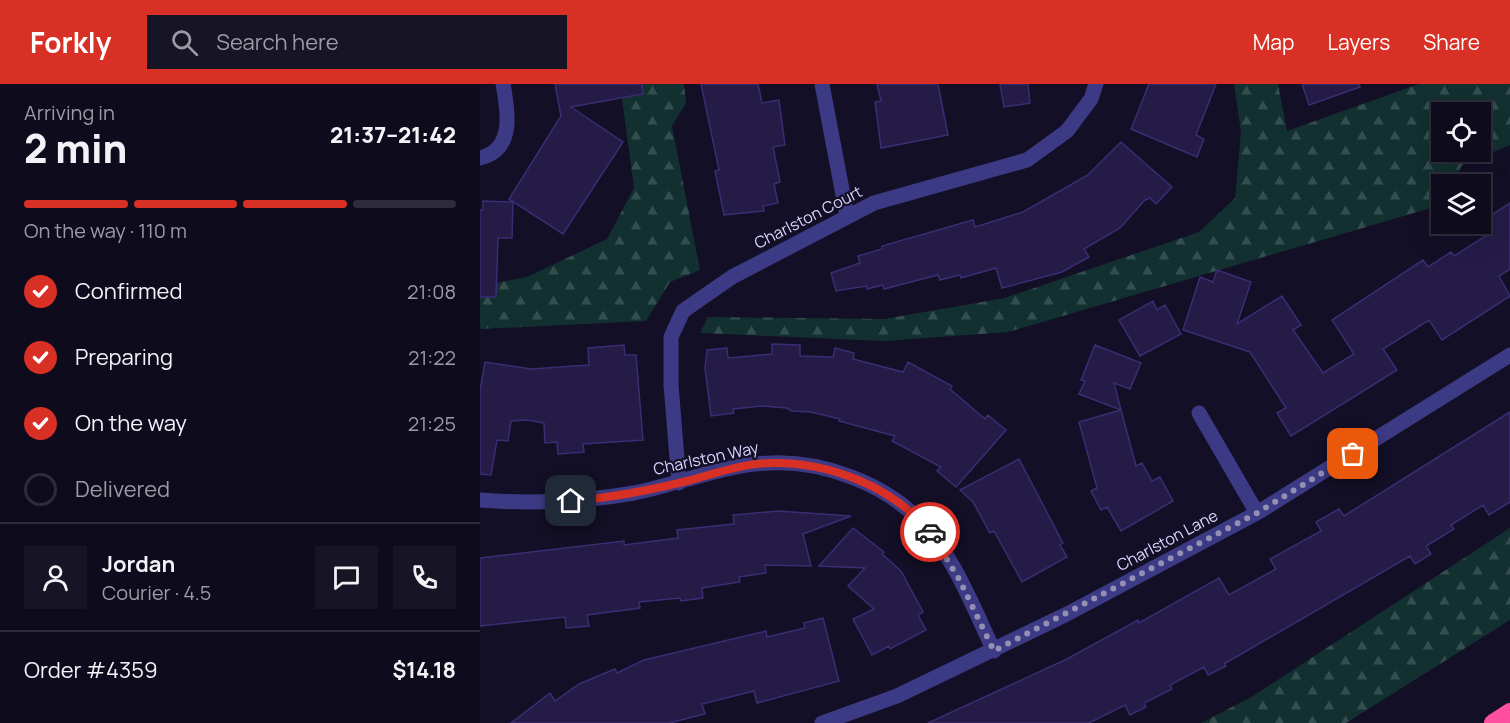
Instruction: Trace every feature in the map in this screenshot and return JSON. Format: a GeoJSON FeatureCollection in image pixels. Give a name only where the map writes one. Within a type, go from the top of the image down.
{"type":"FeatureCollection","features":[{"type":"Feature","properties":{"kind":"highway"},"geometry":{"type":"LineString","coordinates":[[1493,723],[1510,712]]}},
{"type":"Feature","properties":{"kind":"street"},"geometry":{"type":"LineString","coordinates":[[480,158],[490,156],[505,139],[508,113],[503,84]]}},
{"type":"Feature","properties":{"kind":"street"},"geometry":{"type":"LineString","coordinates":[[822,84],[847,216]]}},
{"type":"Feature","properties":{"kind":"street","name":"Charlston Court"},"geometry":{"type":"LineString","coordinates":[[679,483],[670,385],[671,337],[683,311],[732,277],[874,203],[1027,160],[1067,131],[1091,99],[1096,84]]}},
{"type":"Feature","properties":{"kind":"street","name":"Charlston Lane"},"geometry":{"type":"LineString","coordinates":[[822,723],[897,696],[994,651],[1257,513],[1510,355]]}},
{"type":"Feature","properties":{"kind":"street"},"geometry":{"type":"LineString","coordinates":[[1199,412],[1257,513]]}},
{"type":"Feature","properties":{"kind":"street","name":"Charlston Way"},"geometry":{"type":"LineString","coordinates":[[480,500],[551,503],[633,493],[771,463],[825,470],[873,487],[897,501],[920,520],[939,544],[994,651]]}},
{"type":"Feature","properties":{"kind":"green space"},"geometry":{"type":"Polygon","coordinates":[[[620,84],[684,84],[686,103],[672,126],[700,270],[670,282],[646,321],[480,329],[480,286],[527,277],[607,239],[634,188],[620,84]]]}},
{"type":"Feature","properties":{"kind":"green space"},"geometry":{"type":"Polygon","coordinates":[[[1234,84],[1278,84],[1287,131],[1419,84],[1510,84],[1510,145],[1491,153],[1491,102],[1431,102],[1431,162],[1469,162],[1462,165],[1458,174],[1431,174],[1431,208],[1008,332],[884,341],[700,333],[708,317],[884,319],[1005,298],[1199,232],[1235,198],[1241,132],[1234,84]]]}},
{"type":"Feature","properties":{"kind":"green space"},"geometry":{"type":"Polygon","coordinates":[[[1510,528],[1510,620],[1346,723],[1201,723],[1253,696],[1510,528]]]}},
{"type":"Feature","properties":{"kind":"building"},"geometry":{"type":"Polygon","coordinates":[[[555,84],[642,84],[643,94],[571,107],[623,142],[563,234],[509,199],[561,116],[555,84]]]}},
{"type":"Feature","properties":{"kind":"building"},"geometry":{"type":"Polygon","coordinates":[[[701,84],[758,84],[762,103],[779,100],[785,145],[773,147],[780,182],[774,184],[778,203],[763,206],[764,211],[724,215],[715,171],[719,170],[701,84]]]}},
{"type":"Feature","properties":{"kind":"building"},"geometry":{"type":"Polygon","coordinates":[[[877,84],[938,84],[948,135],[881,148],[875,102],[881,101],[877,84]]]}},
{"type":"Feature","properties":{"kind":"building"},"geometry":{"type":"Polygon","coordinates":[[[1000,84],[1028,84],[1030,103],[1004,107],[1000,84]]]}},
{"type":"Feature","properties":{"kind":"building"},"geometry":{"type":"Polygon","coordinates":[[[1149,84],[1216,84],[1196,135],[1204,139],[1197,157],[1131,129],[1149,84]]]}},
{"type":"Feature","properties":{"kind":"building"},"geometry":{"type":"Polygon","coordinates":[[[1302,84],[1359,84],[1360,87],[1309,105],[1302,84]]]}},
{"type":"Feature","properties":{"kind":"building"},"geometry":{"type":"Polygon","coordinates":[[[1121,142],[1172,187],[1156,204],[1150,198],[1145,200],[1120,228],[1084,249],[1089,257],[1062,272],[1002,288],[996,268],[961,278],[960,275],[940,280],[938,275],[884,289],[883,285],[867,289],[866,286],[836,291],[831,273],[860,263],[858,256],[882,249],[882,246],[973,220],[975,227],[1023,212],[1088,175],[1121,142]]]}},
{"type":"Feature","properties":{"kind":"building"},"geometry":{"type":"Polygon","coordinates":[[[483,201],[513,202],[512,238],[498,238],[496,297],[480,297],[480,210],[483,210],[483,201]]]}},
{"type":"Feature","properties":{"kind":"building"},"geometry":{"type":"Polygon","coordinates":[[[1510,203],[1510,269],[1499,276],[1510,296],[1442,340],[1429,320],[1383,349],[1397,370],[1291,436],[1277,413],[1286,408],[1250,352],[1183,330],[1200,277],[1213,282],[1217,270],[1251,282],[1237,324],[1282,296],[1301,325],[1293,330],[1323,373],[1354,354],[1332,320],[1423,260],[1428,267],[1451,252],[1454,256],[1486,236],[1485,234],[1491,234],[1491,215],[1510,203]]]}},
{"type":"Feature","properties":{"kind":"building"},"geometry":{"type":"Polygon","coordinates":[[[1153,301],[1157,310],[1165,305],[1181,334],[1140,356],[1119,320],[1153,301]]]}},
{"type":"Feature","properties":{"kind":"building"},"geometry":{"type":"Polygon","coordinates":[[[772,344],[800,345],[800,356],[833,357],[835,348],[854,353],[853,359],[903,372],[908,362],[952,386],[950,389],[985,419],[988,415],[1006,430],[956,487],[937,471],[941,467],[892,441],[895,436],[839,421],[840,419],[811,412],[792,411],[787,408],[762,406],[733,409],[734,413],[711,416],[705,368],[707,350],[727,348],[728,358],[772,354],[772,344]]]}},
{"type":"Feature","properties":{"kind":"building"},"geometry":{"type":"Polygon","coordinates":[[[624,345],[625,355],[636,355],[643,440],[583,444],[584,452],[558,454],[557,442],[545,443],[544,423],[527,420],[511,421],[508,441],[497,440],[491,475],[480,474],[480,391],[485,362],[531,369],[589,365],[588,348],[624,345]]]}},
{"type":"Feature","properties":{"kind":"building"},"geometry":{"type":"Polygon","coordinates":[[[1095,345],[1141,363],[1130,389],[1114,383],[1121,410],[1079,394],[1085,381],[1081,380],[1095,345]]]}},
{"type":"Feature","properties":{"kind":"building"},"geometry":{"type":"Polygon","coordinates":[[[1121,410],[1136,466],[1142,463],[1152,481],[1160,477],[1173,501],[1121,531],[1107,507],[1101,510],[1091,491],[1097,488],[1079,422],[1121,410]]]}},
{"type":"Feature","properties":{"kind":"building"},"geometry":{"type":"Polygon","coordinates":[[[1510,412],[1510,502],[1489,515],[1483,505],[1451,525],[1454,529],[1426,546],[1431,554],[1415,564],[1410,556],[1224,664],[1226,666],[1208,675],[1204,667],[1170,685],[1172,689],[1144,703],[1146,707],[1130,715],[1125,705],[1089,723],[928,723],[1067,659],[1138,620],[1139,623],[1219,578],[1229,595],[1276,569],[1270,559],[1321,531],[1316,522],[1339,509],[1344,516],[1510,412]]]}},
{"type":"Feature","properties":{"kind":"building"},"geometry":{"type":"Polygon","coordinates":[[[1019,459],[1063,543],[1060,545],[1067,557],[1022,582],[994,531],[990,533],[973,502],[960,490],[1019,459]]]}},
{"type":"Feature","properties":{"kind":"building"},"geometry":{"type":"Polygon","coordinates":[[[778,511],[851,516],[803,534],[811,566],[765,565],[766,573],[739,577],[740,582],[702,588],[703,598],[639,602],[640,608],[587,615],[589,626],[566,628],[565,617],[480,626],[480,558],[624,541],[624,545],[678,538],[677,530],[734,524],[733,515],[778,511]]]}},
{"type":"Feature","properties":{"kind":"building"},"geometry":{"type":"Polygon","coordinates":[[[853,528],[884,552],[882,554],[901,571],[923,612],[918,615],[926,630],[890,649],[889,646],[872,655],[853,619],[874,609],[848,586],[865,568],[819,566],[853,528]]]}},
{"type":"Feature","properties":{"kind":"building"},"geometry":{"type":"Polygon","coordinates":[[[823,618],[839,681],[757,703],[754,691],[702,704],[705,714],[669,723],[511,723],[550,693],[555,701],[579,684],[615,669],[617,673],[644,660],[766,631],[767,637],[805,628],[804,623],[823,618]]]}},
{"type":"Feature","properties":{"kind":"way so far"},"geometry":{"type":"LineString","coordinates":[[930,532],[959,579],[994,651],[1257,513],[1353,454]]}},
{"type":"Feature","properties":{"kind":"route"},"geometry":{"type":"LineString","coordinates":[[571,501],[633,493],[733,469],[771,463],[801,465],[849,476],[873,487],[897,501],[920,520],[930,532]]}}]}
